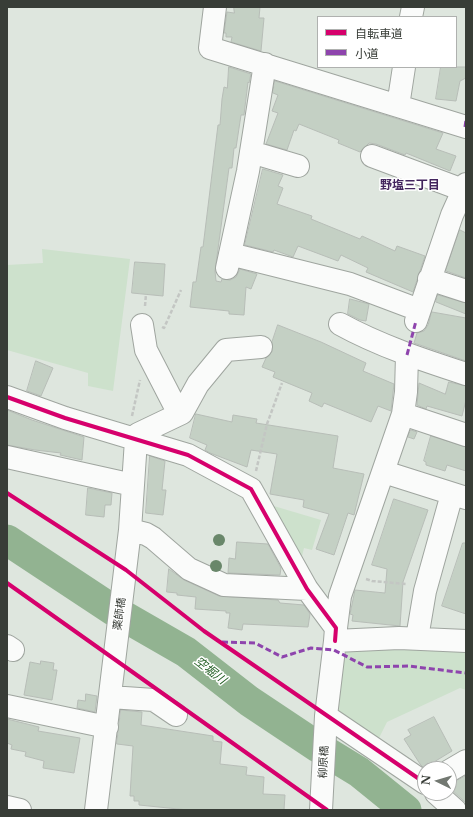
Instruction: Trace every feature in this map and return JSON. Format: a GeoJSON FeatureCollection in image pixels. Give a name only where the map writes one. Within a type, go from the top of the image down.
{"type":"FeatureCollection","features":[{"type":"Feature","properties":{"kind":"street"},"geometry":{"type":"LineString","coordinates":[[215,7],[210,48],[466,127]]}},
{"type":"Feature","properties":{"kind":"street"},"geometry":{"type":"LineString","coordinates":[[265,64],[251,152],[229,261],[350,284],[418,316],[429,279],[452,215],[465,187],[372,156]]}},
{"type":"Feature","properties":{"kind":"street"},"geometry":{"type":"LineString","coordinates":[[398,106],[404,68]]}},
{"type":"Feature","properties":{"kind":"street"},"geometry":{"type":"LineString","coordinates":[[251,152],[298,166]]}},
{"type":"Feature","properties":{"kind":"street"},"geometry":{"type":"LineString","coordinates":[[429,279],[466,291]]}},
{"type":"Feature","properties":{"kind":"street"},"geometry":{"type":"LineString","coordinates":[[340,324],[368,340],[407,355],[466,374]]}},
{"type":"Feature","properties":{"kind":"street"},"geometry":{"type":"LineString","coordinates":[[142,325],[146,350],[179,414]]}},
{"type":"Feature","properties":{"kind":"street"},"geometry":{"type":"LineString","coordinates":[[133,431],[138,434],[182,413],[198,384],[226,350],[261,347]]}},
{"type":"Feature","properties":{"kind":"street","name":"柳原橋"},"geometry":{"type":"LineString","coordinates":[[323,807],[326,719],[340,596],[384,472],[402,414],[406,392],[407,355]]}},
{"type":"Feature","properties":{"kind":"street"},"geometry":{"type":"LineString","coordinates":[[7,397],[133,431],[188,455],[251,489],[307,589],[336,634],[466,641]]}},
{"type":"Feature","properties":{"kind":"street"},"geometry":{"type":"LineString","coordinates":[[402,414],[466,435]]}},
{"type":"Feature","properties":{"kind":"street","name":"薬師橋"},"geometry":{"type":"LineString","coordinates":[[96,810],[130,530],[133,485],[133,431]]}},
{"type":"Feature","properties":{"kind":"street"},"geometry":{"type":"LineString","coordinates":[[7,457],[133,485]]}},
{"type":"Feature","properties":{"kind":"street"},"geometry":{"type":"LineString","coordinates":[[384,472],[459,496],[427,585],[417,638]]}},
{"type":"Feature","properties":{"kind":"street"},"geometry":{"type":"LineString","coordinates":[[130,530],[146,534],[153,538],[189,569],[224,585],[307,589]]}},
{"type":"Feature","properties":{"kind":"street"},"geometry":{"type":"LineString","coordinates":[[110,697],[154,700],[184,714]]}},
{"type":"Feature","properties":{"kind":"street"},"geometry":{"type":"LineString","coordinates":[[7,706],[107,727]]}},
{"type":"Feature","properties":{"kind":"street"},"geometry":{"type":"LineString","coordinates":[[326,719],[417,779]]}},
{"type":"Feature","properties":{"kind":"street"},"geometry":{"type":"LineString","coordinates":[[457,766],[466,761]]}},
{"type":"Feature","properties":{"kind":"street"},"geometry":{"type":"LineString","coordinates":[[445,801],[455,810]]}},
{"type":"Feature","properties":{"kind":"street"},"geometry":{"type":"LineString","coordinates":[[7,807],[20,810]]}},
{"type":"Feature","properties":{"kind":"path"},"geometry":{"type":"LineString","coordinates":[[142,325],[164,328],[181,290]]}},
{"type":"Feature","properties":{"kind":"path"},"geometry":{"type":"LineString","coordinates":[[133,431],[140,379]]}},
{"type":"Feature","properties":{"kind":"path"},"geometry":{"type":"LineString","coordinates":[[251,489],[262,452],[267,424],[282,383]]}},
{"type":"Feature","properties":{"kind":"path"},"geometry":{"type":"LineString","coordinates":[[348,572],[372,581],[427,585]]}},
{"type":"Feature","properties":{"kind":"path"},"geometry":{"type":"LineString","coordinates":[[7,583],[114,657],[146,682]]}},
{"type":"Feature","properties":{"kind":"path"},"geometry":{"type":"LineString","coordinates":[[184,714],[323,807]]}},
{"type":"Feature","properties":{"kind":"green space"},"geometry":{"type":"Polygon","coordinates":[[[42,249],[130,259],[113,391],[88,386],[88,373],[7,350],[7,265],[43,263],[42,249]]]}},
{"type":"Feature","properties":{"kind":"green space"},"geometry":{"type":"Polygon","coordinates":[[[267,504],[321,520],[312,550],[304,548],[300,564],[267,504]]]}},
{"type":"Feature","properties":{"kind":"green space"},"geometry":{"type":"Polygon","coordinates":[[[335,641],[466,641],[466,690],[460,688],[387,722],[374,748],[326,716],[335,641]]]}},
{"type":"Feature","properties":{"kind":"building"},"geometry":{"type":"Polygon","coordinates":[[[234,7],[260,7],[259,18],[264,18],[261,51],[231,42],[232,37],[226,37],[226,33],[224,33],[227,12],[234,13],[234,7]]]}},
{"type":"Feature","properties":{"kind":"building"},"geometry":{"type":"Polygon","coordinates":[[[229,67],[251,74],[249,83],[248,82],[244,115],[241,115],[236,148],[234,148],[232,168],[229,168],[215,271],[216,281],[221,282],[222,279],[230,280],[236,277],[240,269],[257,274],[251,289],[246,287],[244,315],[229,314],[229,311],[190,307],[193,282],[196,282],[201,247],[203,247],[218,125],[220,125],[222,99],[224,87],[227,88],[229,67]]]}},
{"type":"Feature","properties":{"kind":"building"},"geometry":{"type":"Polygon","coordinates":[[[466,67],[466,78],[460,81],[456,101],[436,99],[441,68],[466,67]]]}},
{"type":"Feature","properties":{"kind":"building"},"geometry":{"type":"Polygon","coordinates":[[[275,81],[443,133],[436,149],[456,156],[450,171],[406,153],[405,155],[376,144],[369,143],[360,152],[338,143],[339,140],[299,124],[296,131],[294,130],[287,150],[266,144],[278,113],[272,111],[278,95],[273,93],[275,81]]]}},
{"type":"Feature","properties":{"kind":"building"},"geometry":{"type":"Polygon","coordinates":[[[263,169],[283,175],[278,186],[283,188],[277,204],[312,216],[311,219],[360,239],[362,236],[395,251],[397,246],[425,256],[413,292],[366,272],[368,268],[341,255],[338,261],[298,246],[293,257],[274,250],[273,252],[245,245],[263,169]]]}},
{"type":"Feature","properties":{"kind":"building"},"geometry":{"type":"Polygon","coordinates":[[[460,230],[466,233],[466,278],[446,271],[460,230]]]}},
{"type":"Feature","properties":{"kind":"building"},"geometry":{"type":"Polygon","coordinates":[[[135,262],[165,264],[163,296],[132,293],[135,262]]]}},
{"type":"Feature","properties":{"kind":"building"},"geometry":{"type":"Polygon","coordinates":[[[438,295],[466,303],[466,314],[436,302],[438,295]]]}},
{"type":"Feature","properties":{"kind":"building"},"geometry":{"type":"Polygon","coordinates":[[[350,299],[369,304],[366,321],[360,320],[348,314],[350,299]]]}},
{"type":"Feature","properties":{"kind":"building"},"geometry":{"type":"Polygon","coordinates":[[[432,312],[466,318],[466,361],[414,343],[417,333],[424,331],[428,325],[432,312]]]}},
{"type":"Feature","properties":{"kind":"building"},"geometry":{"type":"Polygon","coordinates":[[[278,325],[321,342],[366,363],[363,371],[394,384],[391,411],[378,406],[371,422],[324,403],[322,407],[309,401],[312,393],[273,377],[275,372],[262,367],[266,358],[272,352],[272,342],[278,325]]]}},
{"type":"Feature","properties":{"kind":"building"},"geometry":{"type":"Polygon","coordinates":[[[36,361],[53,368],[41,396],[27,391],[36,361]]]}},
{"type":"Feature","properties":{"kind":"building"},"geometry":{"type":"Polygon","coordinates":[[[449,382],[466,386],[466,400],[462,416],[427,406],[426,409],[417,405],[419,383],[445,394],[449,382]]]}},
{"type":"Feature","properties":{"kind":"building"},"geometry":{"type":"Polygon","coordinates":[[[7,410],[84,437],[82,460],[60,455],[61,453],[7,445],[7,410]]]}},
{"type":"Feature","properties":{"kind":"building"},"geometry":{"type":"Polygon","coordinates":[[[196,414],[232,422],[233,415],[257,419],[256,423],[338,436],[333,468],[364,474],[354,515],[348,513],[334,555],[316,549],[329,514],[303,507],[304,500],[270,494],[277,454],[251,450],[247,467],[210,453],[205,450],[207,445],[190,438],[196,414]]]}},
{"type":"Feature","properties":{"kind":"building"},"geometry":{"type":"Polygon","coordinates":[[[411,430],[417,432],[414,439],[408,437],[411,430]]]}},
{"type":"Feature","properties":{"kind":"building"},"geometry":{"type":"Polygon","coordinates":[[[431,436],[466,447],[466,471],[447,465],[445,471],[426,465],[426,462],[424,461],[431,436]]]}},
{"type":"Feature","properties":{"kind":"building"},"geometry":{"type":"Polygon","coordinates":[[[150,456],[165,461],[162,490],[166,490],[163,515],[146,513],[150,456]]]}},
{"type":"Feature","properties":{"kind":"building"},"geometry":{"type":"Polygon","coordinates":[[[88,488],[112,493],[111,505],[105,505],[104,517],[86,515],[88,488]]]}},
{"type":"Feature","properties":{"kind":"building"},"geometry":{"type":"Polygon","coordinates":[[[394,499],[428,510],[403,582],[400,626],[352,621],[353,615],[350,614],[355,590],[385,593],[387,569],[372,565],[394,499]]]}},
{"type":"Feature","properties":{"kind":"building"},"geometry":{"type":"Polygon","coordinates":[[[237,542],[268,544],[281,568],[280,575],[228,573],[229,558],[235,559],[237,542]]]}},
{"type":"Feature","properties":{"kind":"building"},"geometry":{"type":"Polygon","coordinates":[[[463,543],[466,543],[466,614],[442,606],[463,543]]]}},
{"type":"Feature","properties":{"kind":"building"},"geometry":{"type":"Polygon","coordinates":[[[169,569],[184,580],[219,596],[278,600],[280,603],[304,605],[310,614],[308,627],[243,624],[242,630],[228,628],[230,613],[226,613],[226,611],[195,609],[196,597],[177,595],[177,593],[167,592],[169,569]]]}},
{"type":"Feature","properties":{"kind":"building"},"geometry":{"type":"Polygon","coordinates":[[[41,661],[54,663],[53,670],[57,670],[52,700],[24,695],[30,662],[40,664],[41,661]]]}},
{"type":"Feature","properties":{"kind":"building"},"geometry":{"type":"Polygon","coordinates":[[[86,694],[97,696],[95,712],[77,708],[78,700],[85,701],[86,694]]]}},
{"type":"Feature","properties":{"kind":"building"},"geometry":{"type":"Polygon","coordinates":[[[121,710],[142,712],[141,725],[213,736],[213,741],[222,742],[220,764],[247,767],[246,775],[264,777],[263,794],[285,795],[284,810],[188,810],[139,805],[139,801],[134,801],[134,796],[130,796],[133,746],[117,744],[121,710]]]}},
{"type":"Feature","properties":{"kind":"building"},"geometry":{"type":"Polygon","coordinates":[[[434,717],[452,751],[436,761],[418,761],[404,739],[411,735],[408,730],[434,717]]]}},
{"type":"Feature","properties":{"kind":"building"},"geometry":{"type":"Polygon","coordinates":[[[7,719],[39,727],[38,731],[80,738],[74,773],[43,768],[44,761],[25,756],[26,752],[11,749],[12,745],[7,743],[7,719]]]}},
{"type":"Feature","properties":{"kind":"building"},"geometry":{"type":"Polygon","coordinates":[[[466,776],[466,803],[457,795],[457,780],[466,776]]]}},
{"type":"Feature","properties":{"kind":"waterway","name":"空堀川"},"geometry":{"type":"LineString","coordinates":[[7,540],[113,610],[186,652],[249,701],[318,747],[359,772],[406,810]]}},
{"type":"Feature","properties":{"kind":"marked path"},"geometry":{"type":"LineString","coordinates":[[465,127],[466,120]]}},
{"type":"Feature","properties":{"kind":"marked path"},"geometry":{"type":"LineString","coordinates":[[407,355],[416,321]]}},
{"type":"Feature","properties":{"kind":"marked path"},"geometry":{"type":"LineString","coordinates":[[222,642],[255,643],[282,657],[311,648],[334,650],[367,667],[408,666],[466,673]]}},
{"type":"Feature","properties":{"kind":"cycle path"},"geometry":{"type":"LineString","coordinates":[[7,397],[65,418],[188,455],[251,489],[307,589],[336,628],[335,641]]}},
{"type":"Feature","properties":{"kind":"cycle path"},"geometry":{"type":"LineString","coordinates":[[7,493],[126,570],[204,631],[417,777]]}},
{"type":"Feature","properties":{"kind":"cycle path"},"geometry":{"type":"LineString","coordinates":[[7,583],[327,810]]}},
{"type":"Feature","properties":{"kind":"district","name":"野塩三丁目"},"geometry":{"type":"Point","coordinates":[410,186]}}]}
